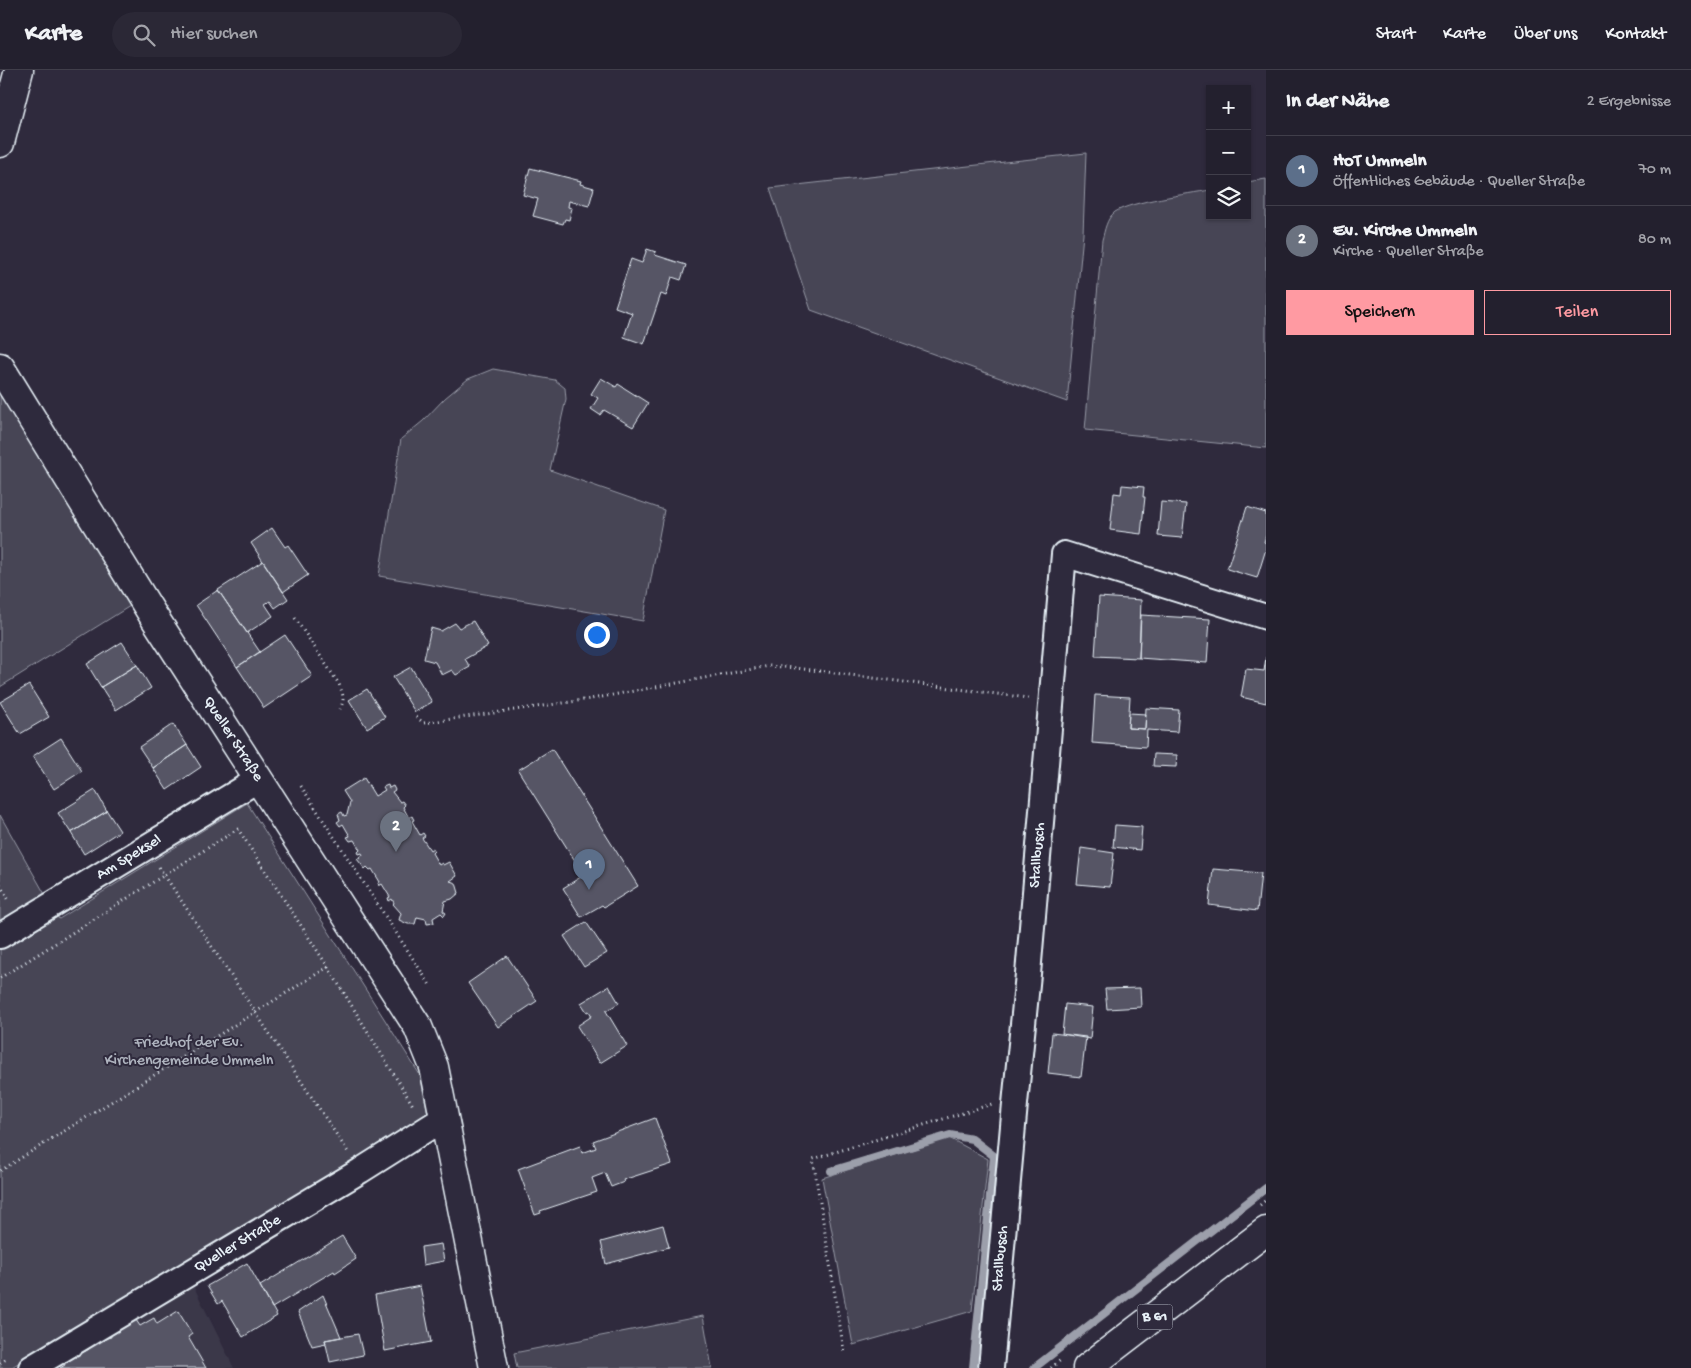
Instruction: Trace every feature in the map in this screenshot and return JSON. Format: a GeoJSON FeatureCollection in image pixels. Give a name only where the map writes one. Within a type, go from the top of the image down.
{"type":"FeatureCollection","features":[{"type":"Feature","properties":{"kind":"street"},"geometry":{"type":"LineString","coordinates":[[0,143],[19,70]]}},
{"type":"Feature","properties":{"kind":"street","name":"Queller Straße"},"geometry":{"type":"LineString","coordinates":[[0,367],[154,617],[418,1027],[434,1067],[494,1368]]}},
{"type":"Feature","properties":{"kind":"street","name":"Stallbusch"},"geometry":{"type":"LineString","coordinates":[[991,1368],[1014,1104],[1028,974],[1064,554],[1266,617]]}},
{"type":"Feature","properties":{"kind":"street","name":"Am Speksel"},"geometry":{"type":"LineString","coordinates":[[0,936],[259,779]]}},
{"type":"Feature","properties":{"kind":"street","name":"Queller Straße"},"geometry":{"type":"LineString","coordinates":[[30,1368],[360,1171],[444,1118]]}},
{"type":"Feature","properties":{"kind":"street","name":"B 61"},"geometry":{"type":"LineString","coordinates":[[1087,1368],[1266,1231]]}},
{"type":"Feature","properties":{"kind":"path"},"geometry":{"type":"LineString","coordinates":[[295,618],[339,684],[343,694],[343,703],[340,709]]}},
{"type":"Feature","properties":{"kind":"path"},"geometry":{"type":"LineString","coordinates":[[416,717],[424,723],[454,719],[590,699],[769,666],[1051,701]]}},
{"type":"Feature","properties":{"kind":"path"},"geometry":{"type":"LineString","coordinates":[[300,786],[430,985]]}},
{"type":"Feature","properties":{"kind":"path"},"geometry":{"type":"LineString","coordinates":[[0,978],[238,829],[328,967],[415,1108],[407,1112]]}},
{"type":"Feature","properties":{"kind":"path"},"geometry":{"type":"LineString","coordinates":[[146,847],[360,1171]]}},
{"type":"Feature","properties":{"kind":"path"},"geometry":{"type":"LineString","coordinates":[[0,898],[6,894]]}},
{"type":"Feature","properties":{"kind":"path"},"geometry":{"type":"LineString","coordinates":[[0,1171],[328,967]]}},
{"type":"Feature","properties":{"kind":"path"},"geometry":{"type":"LineString","coordinates":[[844,1351],[813,1160],[994,1103],[1014,1104]]}},
{"type":"Feature","properties":{"kind":"path"},"geometry":{"type":"LineString","coordinates":[[338,1155],[354,1145]]}},
{"type":"Feature","properties":{"kind":"path"},"geometry":{"type":"LineString","coordinates":[[0,1363],[8,1358]]}},
{"type":"Feature","properties":{"kind":"shaded area"},"geometry":{"type":"Polygon","coordinates":[[[191,1281],[234,1368],[41,1368],[191,1281]]]}},
{"type":"Feature","properties":{"kind":"green space"},"geometry":{"type":"Polygon","coordinates":[[[1086,153],[1083,234],[1067,402],[811,310],[770,188],[1086,153]]]}},
{"type":"Feature","properties":{"kind":"green space"},"geometry":{"type":"Polygon","coordinates":[[[1266,179],[1266,448],[1085,430],[1102,240],[1110,218],[1115,212],[1134,204],[1206,191],[1206,220],[1251,220],[1251,181],[1266,179]]]}},
{"type":"Feature","properties":{"kind":"green space"},"geometry":{"type":"Polygon","coordinates":[[[493,369],[555,380],[565,388],[566,399],[550,470],[664,510],[643,621],[379,576],[401,439],[468,379],[493,369]]]}},
{"type":"Feature","properties":{"kind":"green space"},"geometry":{"type":"Polygon","coordinates":[[[0,389],[130,606],[0,687],[0,389]]]}},
{"type":"Feature","properties":{"kind":"green space","name":"Friedhof der Ev. Kirchengemeinde Ummeln"},"geometry":{"type":"Polygon","coordinates":[[[247,803],[420,1075],[429,1119],[10,1368],[0,1368],[0,815],[59,919],[247,803]]]}},
{"type":"Feature","properties":{"kind":"green space"},"geometry":{"type":"Polygon","coordinates":[[[949,1138],[988,1159],[972,1311],[853,1345],[822,1178],[949,1138]]]}},
{"type":"Feature","properties":{"kind":"green space"},"geometry":{"type":"Polygon","coordinates":[[[703,1316],[712,1368],[517,1368],[514,1353],[703,1316]]]}},
{"type":"Feature","properties":{"kind":"building"},"geometry":{"type":"Polygon","coordinates":[[[530,168],[581,181],[580,184],[594,188],[589,206],[569,201],[568,207],[572,208],[569,220],[565,219],[563,224],[533,216],[538,199],[523,195],[530,168]]]}},
{"type":"Feature","properties":{"kind":"building"},"geometry":{"type":"Polygon","coordinates":[[[647,249],[656,252],[655,255],[686,265],[681,280],[672,277],[666,296],[661,294],[644,344],[624,337],[632,313],[615,307],[631,259],[642,263],[647,249]]]}},
{"type":"Feature","properties":{"kind":"building"},"geometry":{"type":"Polygon","coordinates":[[[601,378],[616,387],[618,384],[648,403],[633,427],[604,410],[600,415],[591,409],[598,398],[591,394],[601,378]]]}},
{"type":"Feature","properties":{"kind":"building"},"geometry":{"type":"Polygon","coordinates":[[[1122,485],[1144,487],[1143,497],[1145,497],[1141,534],[1110,530],[1114,493],[1121,494],[1122,485]]]}},
{"type":"Feature","properties":{"kind":"building"},"geometry":{"type":"Polygon","coordinates":[[[1161,502],[1186,504],[1182,538],[1158,536],[1161,502]]]}},
{"type":"Feature","properties":{"kind":"building"},"geometry":{"type":"Polygon","coordinates":[[[1247,507],[1266,513],[1266,535],[1264,542],[1266,543],[1266,549],[1257,578],[1227,569],[1247,507]]]}},
{"type":"Feature","properties":{"kind":"building"},"geometry":{"type":"Polygon","coordinates":[[[272,528],[285,547],[288,545],[308,575],[283,592],[251,543],[272,528]]]}},
{"type":"Feature","properties":{"kind":"building"},"geometry":{"type":"Polygon","coordinates":[[[263,561],[288,599],[275,608],[270,601],[265,604],[273,616],[247,633],[218,590],[263,561]]]}},
{"type":"Feature","properties":{"kind":"building"},"geometry":{"type":"Polygon","coordinates":[[[218,590],[260,652],[237,667],[196,605],[218,590]]]}},
{"type":"Feature","properties":{"kind":"building"},"geometry":{"type":"Polygon","coordinates":[[[1099,597],[1141,600],[1139,658],[1095,656],[1099,597]]]}},
{"type":"Feature","properties":{"kind":"building"},"geometry":{"type":"Polygon","coordinates":[[[1141,615],[1210,619],[1207,663],[1139,658],[1141,615]]]}},
{"type":"Feature","properties":{"kind":"building"},"geometry":{"type":"Polygon","coordinates":[[[473,621],[488,646],[465,659],[470,667],[456,675],[452,670],[442,675],[435,662],[424,659],[431,628],[441,631],[455,623],[459,628],[473,621]]]}},
{"type":"Feature","properties":{"kind":"building"},"geometry":{"type":"Polygon","coordinates":[[[285,635],[312,676],[264,708],[237,667],[285,635]]]}},
{"type":"Feature","properties":{"kind":"building"},"geometry":{"type":"Polygon","coordinates":[[[122,642],[137,665],[101,687],[87,664],[122,642]]]}},
{"type":"Feature","properties":{"kind":"building"},"geometry":{"type":"Polygon","coordinates":[[[1266,657],[1266,703],[1241,697],[1246,669],[1264,671],[1266,657]]]}},
{"type":"Feature","properties":{"kind":"building"},"geometry":{"type":"Polygon","coordinates":[[[137,665],[151,688],[116,710],[101,687],[137,665]]]}},
{"type":"Feature","properties":{"kind":"building"},"geometry":{"type":"Polygon","coordinates":[[[411,667],[432,702],[415,712],[393,677],[411,667]]]}},
{"type":"Feature","properties":{"kind":"building"},"geometry":{"type":"Polygon","coordinates":[[[29,685],[49,717],[20,734],[0,702],[29,685]]]}},
{"type":"Feature","properties":{"kind":"building"},"geometry":{"type":"Polygon","coordinates":[[[367,689],[385,717],[367,728],[349,700],[367,689]]]}},
{"type":"Feature","properties":{"kind":"building"},"geometry":{"type":"Polygon","coordinates":[[[1095,695],[1130,697],[1128,728],[1145,729],[1146,708],[1179,710],[1177,732],[1147,730],[1146,747],[1092,743],[1095,695]]]}},
{"type":"Feature","properties":{"kind":"building"},"geometry":{"type":"Polygon","coordinates":[[[1129,713],[1146,714],[1145,729],[1128,728],[1129,713]]]}},
{"type":"Feature","properties":{"kind":"building"},"geometry":{"type":"Polygon","coordinates":[[[173,724],[187,745],[153,768],[139,747],[173,724]]]}},
{"type":"Feature","properties":{"kind":"building"},"geometry":{"type":"Polygon","coordinates":[[[61,738],[82,771],[54,789],[33,756],[61,738]]]}},
{"type":"Feature","properties":{"kind":"building"},"geometry":{"type":"Polygon","coordinates":[[[187,745],[201,767],[167,790],[153,768],[187,745]]]}},
{"type":"Feature","properties":{"kind":"building"},"geometry":{"type":"Polygon","coordinates":[[[552,749],[638,886],[604,907],[602,905],[581,917],[563,888],[584,875],[518,770],[552,749]]]}},
{"type":"Feature","properties":{"kind":"building"},"geometry":{"type":"Polygon","coordinates":[[[1154,754],[1177,755],[1176,767],[1153,766],[1154,754]]]}},
{"type":"Feature","properties":{"kind":"building"},"geometry":{"type":"Polygon","coordinates":[[[364,778],[375,796],[385,790],[383,787],[388,785],[389,788],[393,786],[395,790],[392,792],[405,805],[403,807],[409,818],[412,816],[414,820],[412,821],[420,835],[423,833],[425,836],[422,838],[430,850],[433,848],[434,851],[432,853],[439,865],[449,862],[457,876],[450,881],[456,883],[459,893],[452,899],[445,901],[443,911],[446,913],[444,916],[441,913],[433,918],[434,923],[427,924],[426,919],[417,917],[415,924],[408,924],[399,920],[401,913],[393,904],[392,899],[389,901],[388,898],[390,897],[382,884],[379,886],[378,883],[380,882],[372,869],[370,870],[367,867],[365,869],[357,859],[363,855],[362,853],[359,854],[360,850],[354,840],[350,841],[347,837],[350,836],[343,824],[340,826],[337,822],[340,820],[338,814],[342,812],[344,816],[347,815],[350,802],[343,791],[364,778]]]}},
{"type":"Feature","properties":{"kind":"building"},"geometry":{"type":"Polygon","coordinates":[[[95,790],[107,811],[71,833],[58,813],[95,790]]]}},
{"type":"Feature","properties":{"kind":"building"},"geometry":{"type":"Polygon","coordinates":[[[107,811],[120,831],[84,854],[71,833],[107,811]]]}},
{"type":"Feature","properties":{"kind":"building"},"geometry":{"type":"Polygon","coordinates":[[[1115,825],[1142,827],[1140,850],[1113,847],[1115,825]]]}},
{"type":"Feature","properties":{"kind":"building"},"geometry":{"type":"Polygon","coordinates":[[[1081,848],[1114,853],[1110,887],[1077,884],[1081,848]]]}},
{"type":"Feature","properties":{"kind":"building"},"geometry":{"type":"Polygon","coordinates":[[[1213,869],[1261,873],[1257,911],[1209,905],[1213,869]]]}},
{"type":"Feature","properties":{"kind":"building"},"geometry":{"type":"Polygon","coordinates":[[[586,922],[607,953],[584,967],[564,936],[586,922]]]}},
{"type":"Feature","properties":{"kind":"building"},"geometry":{"type":"Polygon","coordinates":[[[507,956],[537,1001],[498,1027],[468,983],[507,956]]]}},
{"type":"Feature","properties":{"kind":"building"},"geometry":{"type":"Polygon","coordinates":[[[609,986],[619,1003],[606,1011],[627,1046],[600,1063],[577,1026],[592,1016],[581,1003],[609,986]]]}},
{"type":"Feature","properties":{"kind":"building"},"geometry":{"type":"Polygon","coordinates":[[[1140,988],[1141,1007],[1107,1009],[1105,989],[1140,988]]]}},
{"type":"Feature","properties":{"kind":"building"},"geometry":{"type":"Polygon","coordinates":[[[1065,1004],[1093,1007],[1090,1039],[1062,1034],[1065,1004]]]}},
{"type":"Feature","properties":{"kind":"building"},"geometry":{"type":"Polygon","coordinates":[[[1052,1033],[1086,1037],[1081,1077],[1048,1073],[1052,1033]]]}},
{"type":"Feature","properties":{"kind":"building"},"geometry":{"type":"Polygon","coordinates":[[[655,1118],[672,1164],[623,1180],[624,1182],[611,1187],[605,1173],[592,1178],[597,1192],[540,1211],[541,1213],[535,1215],[518,1169],[580,1146],[582,1153],[596,1148],[593,1141],[655,1118]]]}},
{"type":"Feature","properties":{"kind":"building"},"geometry":{"type":"Polygon","coordinates":[[[663,1225],[669,1247],[606,1264],[601,1242],[663,1225]]]}},
{"type":"Feature","properties":{"kind":"building"},"geometry":{"type":"Polygon","coordinates":[[[342,1236],[356,1259],[335,1273],[334,1271],[272,1308],[260,1286],[342,1236]]]}},
{"type":"Feature","properties":{"kind":"building"},"geometry":{"type":"Polygon","coordinates":[[[441,1244],[444,1261],[423,1265],[421,1247],[441,1244]]]}},
{"type":"Feature","properties":{"kind":"building"},"geometry":{"type":"Polygon","coordinates":[[[247,1263],[277,1316],[243,1337],[222,1301],[218,1304],[207,1286],[247,1263]]]}},
{"type":"Feature","properties":{"kind":"building"},"geometry":{"type":"Polygon","coordinates":[[[420,1286],[431,1342],[385,1351],[375,1295],[420,1286]]]}},
{"type":"Feature","properties":{"kind":"building"},"geometry":{"type":"Polygon","coordinates":[[[323,1295],[341,1337],[325,1340],[326,1343],[312,1346],[298,1312],[323,1295]]]}},
{"type":"Feature","properties":{"kind":"building"},"geometry":{"type":"Polygon","coordinates":[[[178,1311],[192,1334],[188,1337],[206,1368],[60,1368],[65,1365],[64,1363],[89,1349],[85,1343],[111,1337],[110,1329],[122,1323],[136,1320],[140,1326],[154,1318],[157,1324],[178,1311]]]}},
{"type":"Feature","properties":{"kind":"building"},"geometry":{"type":"Polygon","coordinates":[[[358,1334],[363,1355],[330,1362],[325,1340],[358,1334]]]}},
{"type":"Feature","properties":{"kind":"waterway"},"geometry":{"type":"LineString","coordinates":[[831,1171],[950,1135],[972,1139],[994,1156],[973,1368]]}},
{"type":"Feature","properties":{"kind":"waterway"},"geometry":{"type":"LineString","coordinates":[[1034,1368],[1266,1188]]}},
{"type":"Feature","properties":{"kind":"place","name":"Ev. Kirche Ummeln"},"geometry":{"type":"Point","coordinates":[396,852]}},
{"type":"Feature","properties":{"kind":"place","name":"HoT Ummeln"},"geometry":{"type":"Point","coordinates":[589,890]}}]}
